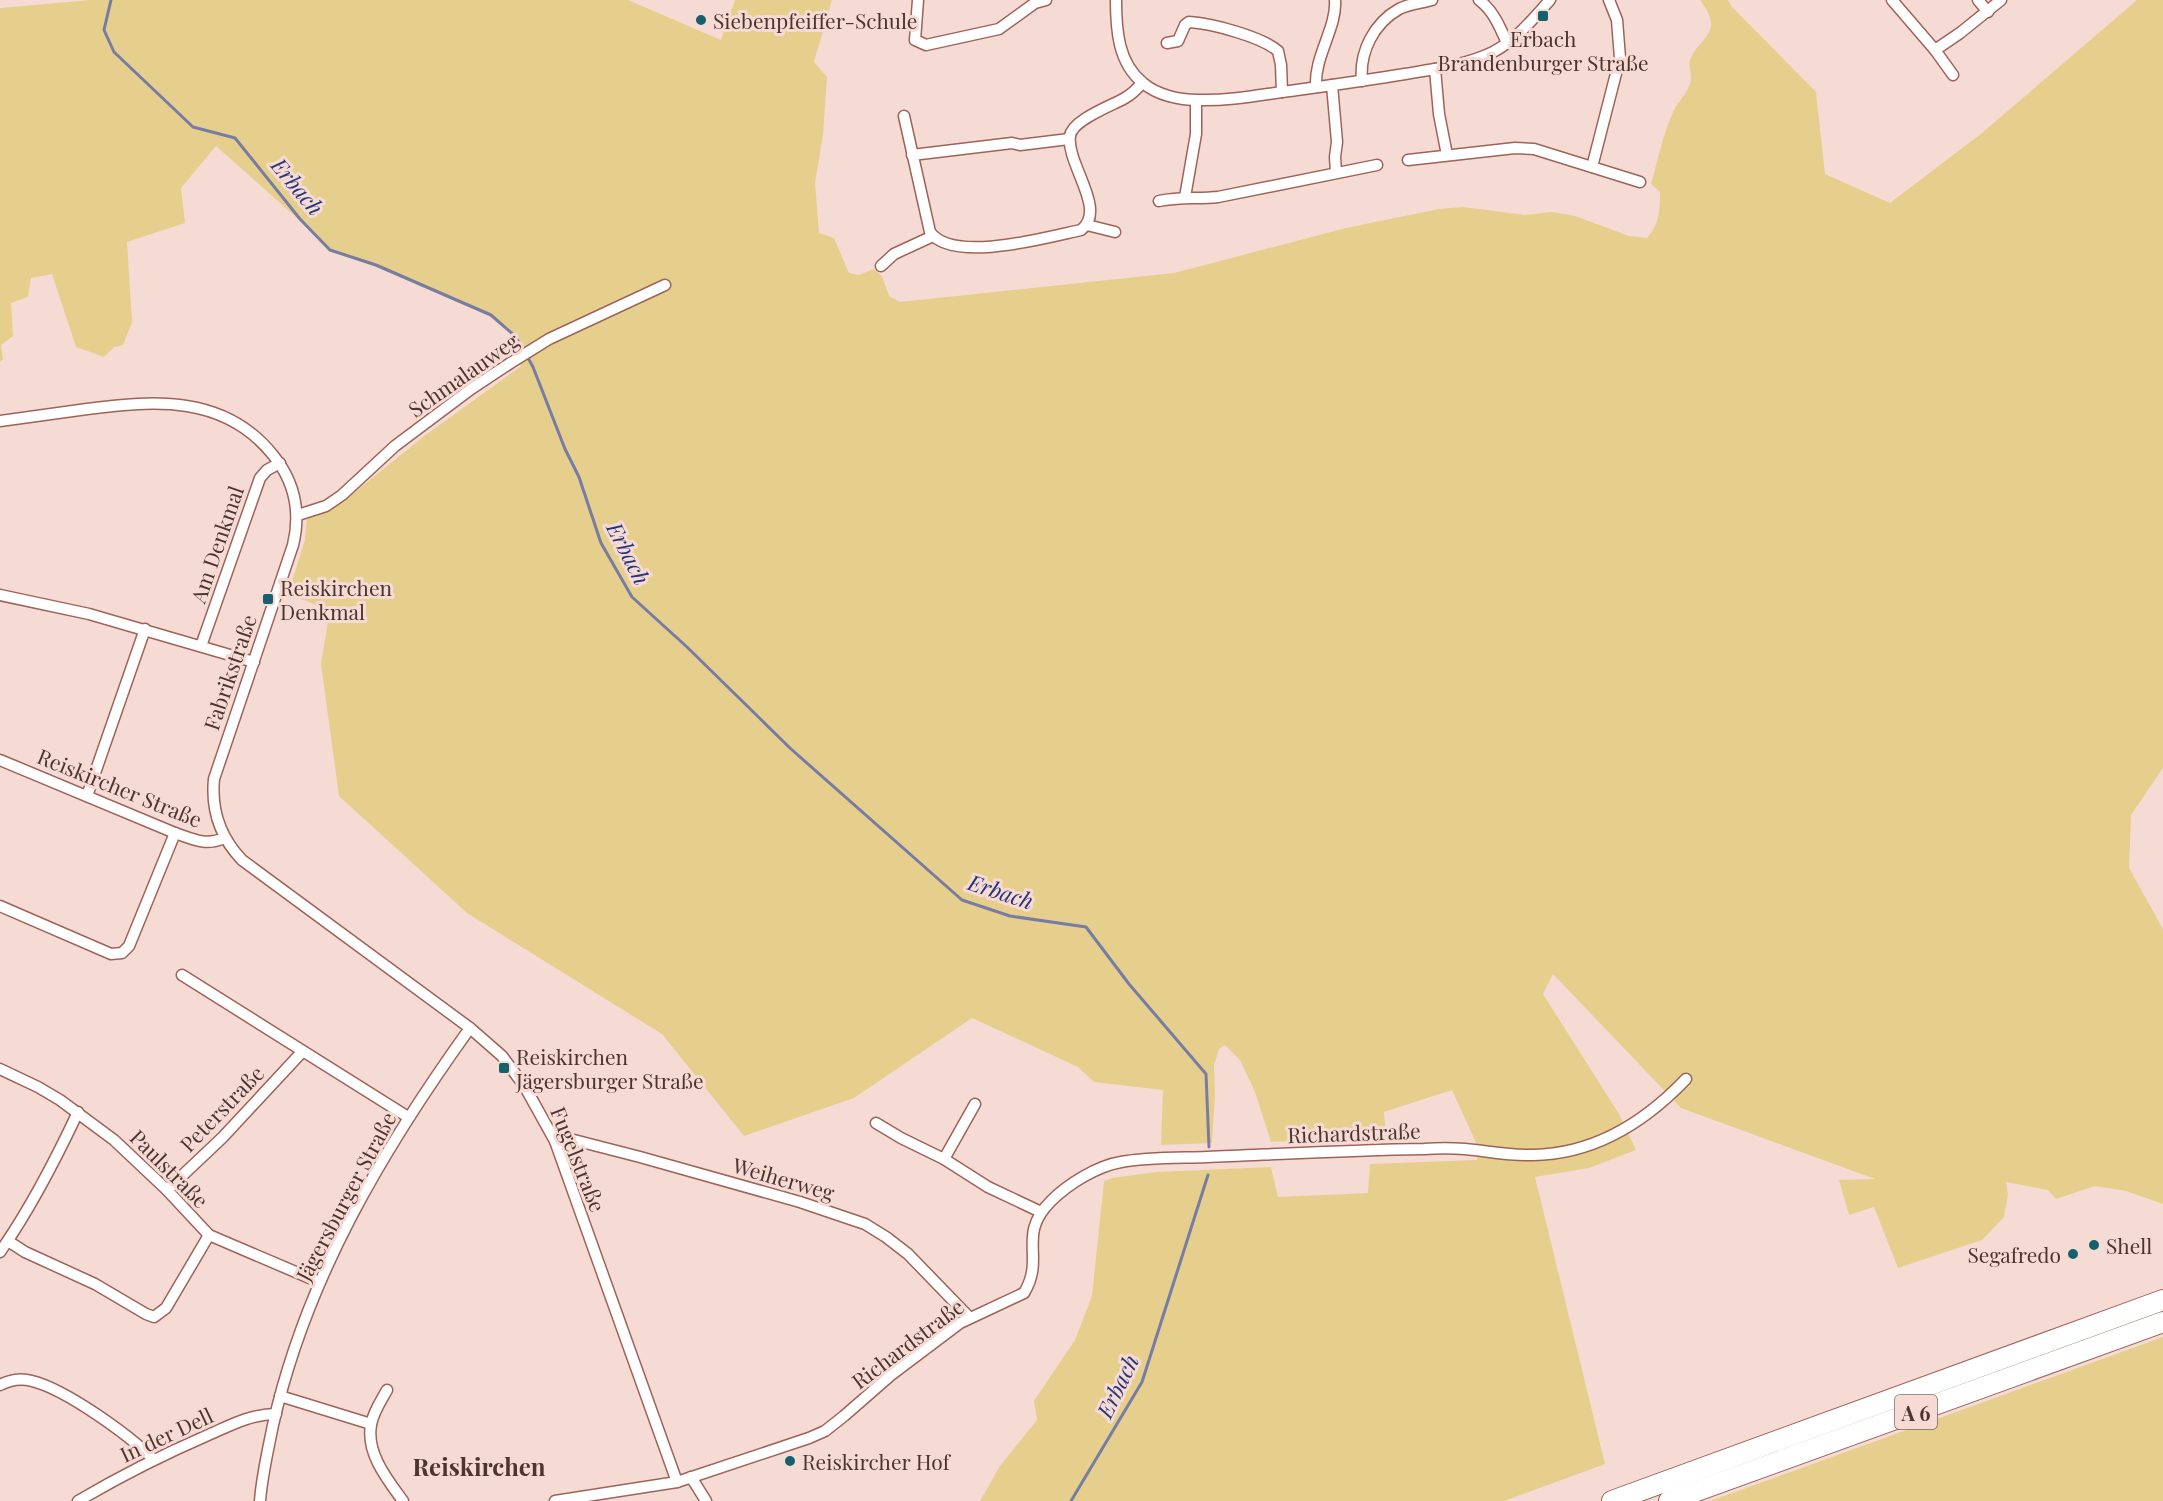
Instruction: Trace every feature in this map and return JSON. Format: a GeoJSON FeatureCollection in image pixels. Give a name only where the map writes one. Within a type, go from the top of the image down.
{"type":"FeatureCollection","features":[{"type":"Feature","properties":{"kind":"highway","name":"A 6"},"geometry":{"type":"LineString","coordinates":[[1612,1501],[2163,1300]]}},
{"type":"Feature","properties":{"kind":"highway","name":"A 6"},"geometry":{"type":"LineString","coordinates":[[1669,1501],[2163,1322]]}},
{"type":"Feature","properties":{"kind":"street"},"geometry":{"type":"LineString","coordinates":[[918,0],[915,40],[926,45],[999,29],[1035,3],[1046,0]]}},
{"type":"Feature","properties":{"kind":"street"},"geometry":{"type":"LineString","coordinates":[[1116,0],[1117,35],[1121,52],[1129,68],[1142,83],[1156,92],[1171,97],[1196,100],[1257,96],[1362,81],[1435,69],[1475,59],[1507,43],[1519,34],[1550,0]]}},
{"type":"Feature","properties":{"kind":"street"},"geometry":{"type":"LineString","coordinates":[[1316,87],[1316,70],[1335,12],[1335,0]]}},
{"type":"Feature","properties":{"kind":"street"},"geometry":{"type":"LineString","coordinates":[[1362,81],[1363,60],[1371,37],[1379,24],[1401,7],[1432,0]]}},
{"type":"Feature","properties":{"kind":"street"},"geometry":{"type":"LineString","coordinates":[[1479,0],[1487,5],[1507,43]]}},
{"type":"Feature","properties":{"kind":"street"},"geometry":{"type":"LineString","coordinates":[[1592,167],[1620,58],[1617,20],[1609,0]]}},
{"type":"Feature","properties":{"kind":"street"},"geometry":{"type":"LineString","coordinates":[[1892,0],[1935,50],[1953,75]]}},
{"type":"Feature","properties":{"kind":"street"},"geometry":{"type":"LineString","coordinates":[[1978,0],[1988,12]]}},
{"type":"Feature","properties":{"kind":"street"},"geometry":{"type":"LineString","coordinates":[[1935,50],[2001,0]]}},
{"type":"Feature","properties":{"kind":"street"},"geometry":{"type":"LineString","coordinates":[[1167,43],[1178,41],[1185,25],[1189,22],[1222,27],[1263,41],[1278,51],[1282,92]]}},
{"type":"Feature","properties":{"kind":"street"},"geometry":{"type":"LineString","coordinates":[[1435,69],[1439,114],[1447,155]]}},
{"type":"Feature","properties":{"kind":"street"},"geometry":{"type":"LineString","coordinates":[[904,116],[930,232],[940,241],[965,247],[995,247],[1081,230],[1087,225],[1090,217],[1089,197],[1076,171],[1069,139],[1074,126],[1125,98],[1142,83]]}},
{"type":"Feature","properties":{"kind":"street"},"geometry":{"type":"LineString","coordinates":[[1332,85],[1337,142],[1336,172]]}},
{"type":"Feature","properties":{"kind":"street"},"geometry":{"type":"LineString","coordinates":[[1185,197],[1196,134],[1196,100]]}},
{"type":"Feature","properties":{"kind":"street"},"geometry":{"type":"LineString","coordinates":[[912,155],[1069,139]]}},
{"type":"Feature","properties":{"kind":"street"},"geometry":{"type":"LineString","coordinates":[[1408,160],[1515,147],[1534,149],[1640,182]]}},
{"type":"Feature","properties":{"kind":"street"},"geometry":{"type":"LineString","coordinates":[[1159,201],[1185,197],[1197,200],[1218,197],[1377,165]]}},
{"type":"Feature","properties":{"kind":"street"},"geometry":{"type":"LineString","coordinates":[[1087,225],[1114,232]]}},
{"type":"Feature","properties":{"kind":"street"},"geometry":{"type":"LineString","coordinates":[[881,266],[894,254],[933,236]]}},
{"type":"Feature","properties":{"kind":"street","name":"Schmalauweg"},"geometry":{"type":"LineString","coordinates":[[298,515],[326,506],[342,495],[410,434],[471,389],[549,339],[665,285]]}},
{"type":"Feature","properties":{"kind":"street","name":"Fabrikstraße"},"geometry":{"type":"LineString","coordinates":[[0,421],[110,406],[173,403],[204,408],[232,421],[260,440],[280,463],[289,478],[295,495],[298,526],[214,780],[213,800],[225,838]]}},
{"type":"Feature","properties":{"kind":"street","name":"Am Denkmal"},"geometry":{"type":"LineString","coordinates":[[201,646],[260,478],[267,470],[280,463]]}},
{"type":"Feature","properties":{"kind":"street"},"geometry":{"type":"LineString","coordinates":[[0,595],[40,602],[145,629],[254,662]]}},
{"type":"Feature","properties":{"kind":"street"},"geometry":{"type":"LineString","coordinates":[[87,796],[145,629]]}},
{"type":"Feature","properties":{"kind":"street","name":"Reiskircher Straße"},"geometry":{"type":"LineString","coordinates":[[0,760],[176,833],[205,843],[213,843],[225,838]]}},
{"type":"Feature","properties":{"kind":"street"},"geometry":{"type":"LineString","coordinates":[[0,906],[111,954],[122,953],[129,946],[176,833]]}},
{"type":"Feature","properties":{"kind":"street","name":"Fugelstraße"},"geometry":{"type":"LineString","coordinates":[[225,838],[232,850],[261,875],[471,1028],[502,1056],[525,1087],[555,1141],[677,1482]]}},
{"type":"Feature","properties":{"kind":"street"},"geometry":{"type":"LineString","coordinates":[[182,975],[408,1117]]}},
{"type":"Feature","properties":{"kind":"street","name":"Jägersburger Straße"},"geometry":{"type":"LineString","coordinates":[[260,1501],[264,1467],[280,1396],[297,1339],[319,1282],[356,1207],[408,1117],[471,1028]]}},
{"type":"Feature","properties":{"kind":"street","name":"Peterstraße"},"geometry":{"type":"LineString","coordinates":[[167,1190],[223,1137],[302,1052]]}},
{"type":"Feature","properties":{"kind":"street","name":"Paulstraße"},"geometry":{"type":"LineString","coordinates":[[0,1070],[39,1087],[78,1112],[122,1147],[209,1235],[319,1282]]}},
{"type":"Feature","properties":{"kind":"street","name":"Richardstraße"},"geometry":{"type":"LineString","coordinates":[[555,1501],[677,1482],[825,1431],[908,1361],[970,1318],[1024,1293],[1032,1272],[1032,1230],[1041,1212],[1060,1193],[1083,1177],[1107,1166],[1122,1162],[1425,1149],[1466,1149],[1502,1154],[1534,1155],[1561,1153],[1588,1146],[1641,1120],[1665,1101],[1686,1079]]}},
{"type":"Feature","properties":{"kind":"street"},"geometry":{"type":"LineString","coordinates":[[944,1159],[975,1104]]}},
{"type":"Feature","properties":{"kind":"street"},"geometry":{"type":"LineString","coordinates":[[0,1252],[53,1164],[78,1112]]}},
{"type":"Feature","properties":{"kind":"street"},"geometry":{"type":"LineString","coordinates":[[876,1123],[944,1159],[988,1187],[1041,1212]]}},
{"type":"Feature","properties":{"kind":"street","name":"Weiherweg"},"geometry":{"type":"LineString","coordinates":[[555,1141],[570,1140],[640,1158],[800,1202],[865,1224],[908,1254],[970,1318]]}},
{"type":"Feature","properties":{"kind":"street"},"geometry":{"type":"LineString","coordinates":[[8,1241],[25,1252],[94,1284],[154,1317],[166,1308],[209,1235]]}},
{"type":"Feature","properties":{"kind":"street"},"geometry":{"type":"LineString","coordinates":[[2,1382],[30,1380],[50,1387],[125,1435],[153,1459]]}},
{"type":"Feature","properties":{"kind":"street"},"geometry":{"type":"LineString","coordinates":[[387,1390],[371,1424],[370,1443],[382,1472],[402,1501]]}},
{"type":"Feature","properties":{"kind":"street"},"geometry":{"type":"LineString","coordinates":[[280,1396],[371,1424]]}},
{"type":"Feature","properties":{"kind":"street","name":"In der Dell"},"geometry":{"type":"LineString","coordinates":[[78,1501],[153,1459],[244,1419],[261,1414],[276,1414]]}},
{"type":"Feature","properties":{"kind":"street"},"geometry":{"type":"LineString","coordinates":[[692,1477],[706,1501]]}},
{"type":"Feature","properties":{"kind":"shaded area"},"geometry":{"type":"Polygon","coordinates":[[[91,0],[628,0],[721,40],[735,0],[832,0],[814,62],[827,77],[823,135],[815,183],[819,233],[834,238],[849,273],[859,275],[873,269],[882,276],[889,296],[900,302],[1174,273],[1346,228],[1439,209],[1463,207],[1525,215],[1552,212],[1575,216],[1629,236],[1647,238],[1654,228],[1659,211],[1660,192],[1651,184],[1663,138],[1673,112],[1690,84],[1691,57],[1708,34],[1711,26],[1709,16],[1700,0],[1728,0],[1732,7],[1816,92],[1825,174],[1890,203],[1982,133],[2137,0],[2163,0],[2163,768],[2131,815],[2129,868],[2163,929],[2163,1204],[2126,1191],[2095,1186],[2056,1199],[2048,1190],[2006,1182],[2008,1194],[2004,1217],[1982,1240],[1898,1268],[1874,1207],[1849,1215],[1839,1180],[1875,1179],[1681,1108],[1553,974],[1543,994],[1619,1114],[1636,1150],[1589,1168],[1535,1177],[1605,1464],[1504,1501],[980,1501],[1000,1466],[1037,1420],[1034,1401],[1075,1340],[1092,1296],[1104,1181],[1156,1172],[1271,1167],[1278,1197],[1368,1193],[1370,1164],[1477,1160],[1477,1145],[1452,1090],[1384,1112],[1386,1137],[1271,1142],[1255,1092],[1240,1060],[1225,1045],[1219,1049],[1214,1065],[1212,1143],[1161,1145],[1163,1090],[1094,1082],[1078,1067],[972,1018],[854,1098],[744,1136],[662,1034],[467,913],[339,796],[321,664],[330,610],[288,594],[305,540],[307,516],[350,496],[423,437],[521,366],[514,337],[489,316],[376,267],[329,251],[298,219],[216,146],[181,188],[185,223],[127,242],[132,322],[123,345],[114,347],[104,357],[76,347],[52,274],[31,278],[28,297],[11,303],[13,336],[1,345],[3,359],[0,362],[0,8],[91,0]]]}},
{"type":"Feature","properties":{"kind":"shaded area"},"geometry":{"type":"Polygon","coordinates":[[[2163,1337],[2163,1501],[1710,1501],[2163,1337]]]}},
{"type":"Feature","properties":{"kind":"waterway","name":"Erbach"},"geometry":{"type":"LineString","coordinates":[[111,0],[104,30],[114,52],[193,127],[235,138],[300,219],[330,250],[376,265],[491,315],[515,336],[523,350]]}},
{"type":"Feature","properties":{"kind":"waterway","name":"Erbach"},"geometry":{"type":"LineString","coordinates":[[527,356],[565,449],[579,477],[601,543],[632,597],[687,647],[791,749],[962,900],[1010,916],[1086,927],[1129,984],[1206,1074],[1209,1147]]}},
{"type":"Feature","properties":{"kind":"waterway","name":"Erbach"},"geometry":{"type":"LineString","coordinates":[[1071,1501],[1142,1382],[1208,1175]]}},
{"type":"Feature","properties":{"kind":"place","name":"Erbach Brandenburger Straße"},"geometry":{"type":"Point","coordinates":[1543,16]}},
{"type":"Feature","properties":{"kind":"place","name":"Siebenpfeiffer-Schule"},"geometry":{"type":"Point","coordinates":[701,20]}},
{"type":"Feature","properties":{"kind":"place","name":"Reiskirchen Denkmal"},"geometry":{"type":"Point","coordinates":[268,599]}},
{"type":"Feature","properties":{"kind":"place","name":"Reiskirchen Jägersburger Straße"},"geometry":{"type":"Point","coordinates":[504,1068]}},
{"type":"Feature","properties":{"kind":"place","name":"Shell"},"geometry":{"type":"Point","coordinates":[2094,1245]}},
{"type":"Feature","properties":{"kind":"place","name":"Segafredo"},"geometry":{"type":"Point","coordinates":[2073,1254]}},
{"type":"Feature","properties":{"kind":"place","name":"Reiskircher Hof"},"geometry":{"type":"Point","coordinates":[790,1461]}},
{"type":"Feature","properties":{"kind":"district","name":"Reiskirchen"},"geometry":{"type":"Point","coordinates":[479,1466]}}]}
